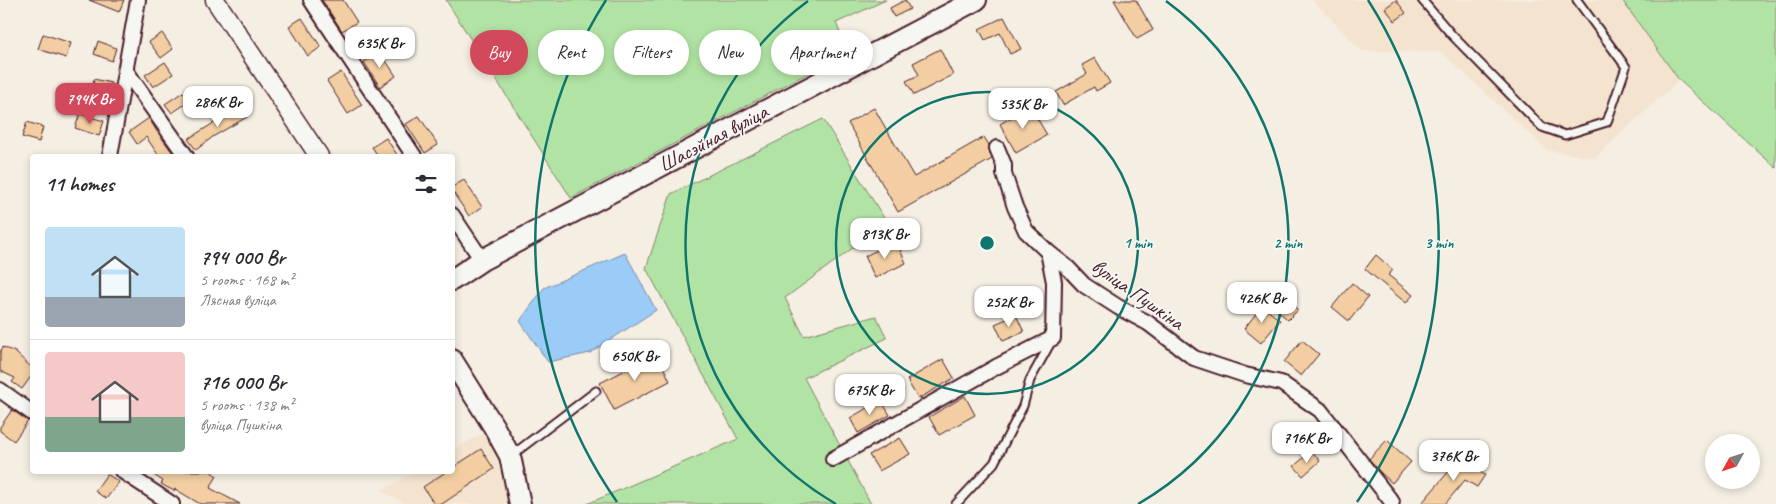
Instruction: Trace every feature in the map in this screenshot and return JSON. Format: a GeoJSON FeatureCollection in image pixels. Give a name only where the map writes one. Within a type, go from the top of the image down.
{"type":"FeatureCollection","features":[{"type":"Feature","properties":{"kind":"main road","name":"Шасэйная вуліца"},"geometry":{"type":"LineString","coordinates":[[455,278],[482,260],[976,0]]}},
{"type":"Feature","properties":{"kind":"main road"},"geometry":{"type":"LineString","coordinates":[[455,365],[510,456],[520,504]]}},
{"type":"Feature","properties":{"kind":"street"},"geometry":{"type":"LineString","coordinates":[[110,154],[138,0]]}},
{"type":"Feature","properties":{"kind":"street"},"geometry":{"type":"LineString","coordinates":[[215,0],[318,154]]}},
{"type":"Feature","properties":{"kind":"street"},"geometry":{"type":"LineString","coordinates":[[311,0],[413,154]]}},
{"type":"Feature","properties":{"kind":"street"},"geometry":{"type":"LineString","coordinates":[[126,71],[185,154]]}},
{"type":"Feature","properties":{"kind":"street","name":"вуліца Пушкіна"},"geometry":{"type":"LineString","coordinates":[[997,148],[1004,165],[1004,174],[1026,231],[1067,267],[1084,285],[1118,307],[1148,323],[1194,358],[1245,375],[1281,383],[1320,410],[1392,503]]}},
{"type":"Feature","properties":{"kind":"street"},"geometry":{"type":"LineString","coordinates":[[455,220],[482,260]]}},
{"type":"Feature","properties":{"kind":"street"},"geometry":{"type":"LineString","coordinates":[[833,459],[996,367],[1053,338],[1054,282],[1048,252]]}},
{"type":"Feature","properties":{"kind":"street"},"geometry":{"type":"LineString","coordinates":[[0,390],[30,412]]}},
{"type":"Feature","properties":{"kind":"street"},"geometry":{"type":"LineString","coordinates":[[127,474],[172,504]]}},
{"type":"Feature","properties":{"kind":"lane"},"geometry":{"type":"LineString","coordinates":[[1422,0],[1450,34],[1542,127],[1565,135],[1607,122],[1626,67],[1577,0]]}},
{"type":"Feature","properties":{"kind":"lane"},"geometry":{"type":"LineString","coordinates":[[956,504],[994,463],[1023,406],[1030,380],[1053,338]]}},
{"type":"Feature","properties":{"kind":"lane"},"geometry":{"type":"LineString","coordinates":[[510,456],[596,391]]}},
{"type":"Feature","properties":{"kind":"shaded area"},"geometry":{"type":"Polygon","coordinates":[[[1312,0],[1622,0],[1679,80],[1595,158],[1547,150],[1441,52],[1362,51],[1312,0]]]}},
{"type":"Feature","properties":{"kind":"shaded area"},"geometry":{"type":"Polygon","coordinates":[[[487,431],[504,463],[511,504],[406,504],[381,491],[411,474],[455,474],[455,449],[487,431]]]}},
{"type":"Feature","properties":{"kind":"green space"},"geometry":{"type":"Polygon","coordinates":[[[446,0],[886,0],[836,23],[839,30],[771,30],[771,75],[804,75],[571,198],[493,75],[528,75],[528,30],[470,30],[470,38],[446,0]]]}},
{"type":"Feature","properties":{"kind":"green space"},"geometry":{"type":"Polygon","coordinates":[[[1622,0],[1776,0],[1776,168],[1679,80],[1622,0]]]}},
{"type":"Feature","properties":{"kind":"green space"},"geometry":{"type":"Polygon","coordinates":[[[823,119],[887,223],[785,298],[804,336],[876,316],[887,338],[804,378],[871,504],[587,504],[738,439],[646,268],[671,194],[823,119]]]}},
{"type":"Feature","properties":{"kind":"water"},"geometry":{"type":"Polygon","coordinates":[[[625,253],[656,310],[590,353],[548,362],[520,321],[544,288],[625,253]]]}},
{"type":"Feature","properties":{"kind":"building"},"geometry":{"type":"Polygon","coordinates":[[[89,0],[124,0],[119,12],[89,0]]]}},
{"type":"Feature","properties":{"kind":"building"},"geometry":{"type":"Polygon","coordinates":[[[322,0],[343,0],[357,22],[342,31],[322,0]]]}},
{"type":"Feature","properties":{"kind":"building"},"geometry":{"type":"Polygon","coordinates":[[[905,0],[910,9],[894,17],[890,8],[905,0]]]}},
{"type":"Feature","properties":{"kind":"building"},"geometry":{"type":"Polygon","coordinates":[[[1114,0],[1136,0],[1153,30],[1137,39],[1114,0]]]}},
{"type":"Feature","properties":{"kind":"building"},"geometry":{"type":"Polygon","coordinates":[[[1396,0],[1406,13],[1395,21],[1385,8],[1396,0]]]}},
{"type":"Feature","properties":{"kind":"building"},"geometry":{"type":"Polygon","coordinates":[[[1004,17],[1021,49],[1010,54],[1000,33],[985,40],[979,29],[1004,17]]]}},
{"type":"Feature","properties":{"kind":"building"},"geometry":{"type":"Polygon","coordinates":[[[302,18],[321,47],[308,56],[289,26],[302,18]]]}},
{"type":"Feature","properties":{"kind":"building"},"geometry":{"type":"Polygon","coordinates":[[[162,33],[173,49],[161,58],[149,42],[162,33]]]}},
{"type":"Feature","properties":{"kind":"building"},"geometry":{"type":"Polygon","coordinates":[[[43,34],[71,43],[66,58],[38,49],[43,34]]]}},
{"type":"Feature","properties":{"kind":"building"},"geometry":{"type":"Polygon","coordinates":[[[98,41],[116,48],[112,61],[94,54],[98,41]]]}},
{"type":"Feature","properties":{"kind":"building"},"geometry":{"type":"Polygon","coordinates":[[[940,49],[953,75],[914,95],[906,81],[919,75],[913,63],[940,49]]]}},
{"type":"Feature","properties":{"kind":"building"},"geometry":{"type":"Polygon","coordinates":[[[380,52],[396,76],[380,87],[364,62],[380,52]]]}},
{"type":"Feature","properties":{"kind":"building"},"geometry":{"type":"Polygon","coordinates":[[[1095,58],[1110,83],[1096,91],[1094,87],[1063,105],[1056,92],[1087,74],[1082,65],[1095,58]]]}},
{"type":"Feature","properties":{"kind":"building"},"geometry":{"type":"Polygon","coordinates":[[[165,62],[173,74],[153,87],[145,75],[165,62]]]}},
{"type":"Feature","properties":{"kind":"building"},"geometry":{"type":"Polygon","coordinates":[[[341,72],[362,105],[348,114],[327,81],[341,72]]]}},
{"type":"Feature","properties":{"kind":"building"},"geometry":{"type":"Polygon","coordinates":[[[94,79],[111,83],[109,94],[92,90],[94,79]]]}},
{"type":"Feature","properties":{"kind":"building"},"geometry":{"type":"Polygon","coordinates":[[[183,92],[190,101],[172,113],[165,104],[183,92]]]}},
{"type":"Feature","properties":{"kind":"building"},"geometry":{"type":"Polygon","coordinates":[[[241,106],[247,117],[214,136],[196,150],[188,139],[241,106]]]}},
{"type":"Feature","properties":{"kind":"building"},"geometry":{"type":"Polygon","coordinates":[[[1030,106],[1047,135],[1016,153],[1000,124],[1030,106]]]}},
{"type":"Feature","properties":{"kind":"building"},"geometry":{"type":"Polygon","coordinates":[[[874,108],[914,177],[984,137],[989,145],[992,159],[898,212],[848,123],[874,108]]]}},
{"type":"Feature","properties":{"kind":"building"},"geometry":{"type":"Polygon","coordinates":[[[80,114],[104,121],[99,136],[75,128],[80,114]]]}},
{"type":"Feature","properties":{"kind":"building"},"geometry":{"type":"Polygon","coordinates":[[[419,116],[438,145],[425,153],[406,124],[419,116]]]}},
{"type":"Feature","properties":{"kind":"building"},"geometry":{"type":"Polygon","coordinates":[[[149,118],[174,154],[158,154],[146,137],[137,144],[129,132],[149,118]]]}},
{"type":"Feature","properties":{"kind":"building"},"geometry":{"type":"Polygon","coordinates":[[[27,122],[43,127],[39,142],[22,137],[27,122]]]}},
{"type":"Feature","properties":{"kind":"building"},"geometry":{"type":"Polygon","coordinates":[[[386,138],[397,154],[377,154],[372,147],[386,138]]]}},
{"type":"Feature","properties":{"kind":"building"},"geometry":{"type":"Polygon","coordinates":[[[464,180],[482,207],[469,216],[455,195],[455,185],[464,180]]]}},
{"type":"Feature","properties":{"kind":"building"},"geometry":{"type":"Polygon","coordinates":[[[896,241],[906,263],[875,278],[865,256],[896,241]]]}},
{"type":"Feature","properties":{"kind":"building"},"geometry":{"type":"Polygon","coordinates":[[[1376,255],[1393,270],[1388,275],[1413,295],[1406,303],[1365,269],[1376,255]]]}},
{"type":"Feature","properties":{"kind":"building"},"geometry":{"type":"Polygon","coordinates":[[[1352,283],[1368,297],[1349,321],[1332,307],[1352,283]]]}},
{"type":"Feature","properties":{"kind":"building"},"geometry":{"type":"Polygon","coordinates":[[[1286,300],[1298,310],[1288,320],[1277,310],[1286,300]]]}},
{"type":"Feature","properties":{"kind":"building"},"geometry":{"type":"Polygon","coordinates":[[[1262,306],[1280,320],[1261,343],[1244,329],[1262,306]]]}},
{"type":"Feature","properties":{"kind":"building"},"geometry":{"type":"Polygon","coordinates":[[[1016,315],[1024,332],[1003,341],[995,324],[1016,315]]]}},
{"type":"Feature","properties":{"kind":"building"},"geometry":{"type":"Polygon","coordinates":[[[1302,340],[1319,354],[1301,376],[1284,362],[1302,340]]]}},
{"type":"Feature","properties":{"kind":"building"},"geometry":{"type":"Polygon","coordinates":[[[3,347],[15,352],[30,366],[30,378],[22,389],[12,382],[15,378],[0,371],[0,352],[3,347]]]}},
{"type":"Feature","properties":{"kind":"building"},"geometry":{"type":"Polygon","coordinates":[[[657,354],[670,381],[614,410],[600,383],[657,354]]]}},
{"type":"Feature","properties":{"kind":"building"},"geometry":{"type":"Polygon","coordinates":[[[943,359],[954,378],[918,399],[907,380],[943,359]]]}},
{"type":"Feature","properties":{"kind":"building"},"geometry":{"type":"Polygon","coordinates":[[[965,396],[975,415],[939,435],[929,417],[965,396]]]}},
{"type":"Feature","properties":{"kind":"building"},"geometry":{"type":"Polygon","coordinates":[[[881,400],[890,415],[858,433],[850,418],[881,400]]]}},
{"type":"Feature","properties":{"kind":"building"},"geometry":{"type":"Polygon","coordinates":[[[12,410],[28,421],[14,441],[0,431],[0,427],[12,410]]]}},
{"type":"Feature","properties":{"kind":"building"},"geometry":{"type":"Polygon","coordinates":[[[900,438],[910,454],[879,471],[869,455],[900,438]]]}},
{"type":"Feature","properties":{"kind":"building"},"geometry":{"type":"Polygon","coordinates":[[[1387,440],[1411,462],[1392,483],[1369,459],[1387,440]]]}},
{"type":"Feature","properties":{"kind":"building"},"geometry":{"type":"Polygon","coordinates":[[[481,449],[494,469],[442,504],[434,504],[423,487],[442,474],[455,474],[455,466],[481,449]]]}},
{"type":"Feature","properties":{"kind":"building"},"geometry":{"type":"Polygon","coordinates":[[[1312,451],[1320,461],[1303,476],[1294,466],[1312,451]]]}},
{"type":"Feature","properties":{"kind":"building"},"geometry":{"type":"Polygon","coordinates":[[[1456,457],[1485,475],[1477,487],[1465,480],[1445,504],[1421,504],[1450,470],[1448,469],[1456,457]]]}},
{"type":"Feature","properties":{"kind":"building"},"geometry":{"type":"Polygon","coordinates":[[[107,474],[119,482],[106,499],[95,491],[107,474]]]}},
{"type":"Feature","properties":{"kind":"building"},"geometry":{"type":"Polygon","coordinates":[[[152,474],[214,474],[217,476],[210,488],[240,504],[200,504],[175,489],[174,491],[161,484],[163,481],[152,474]]]}}]}
